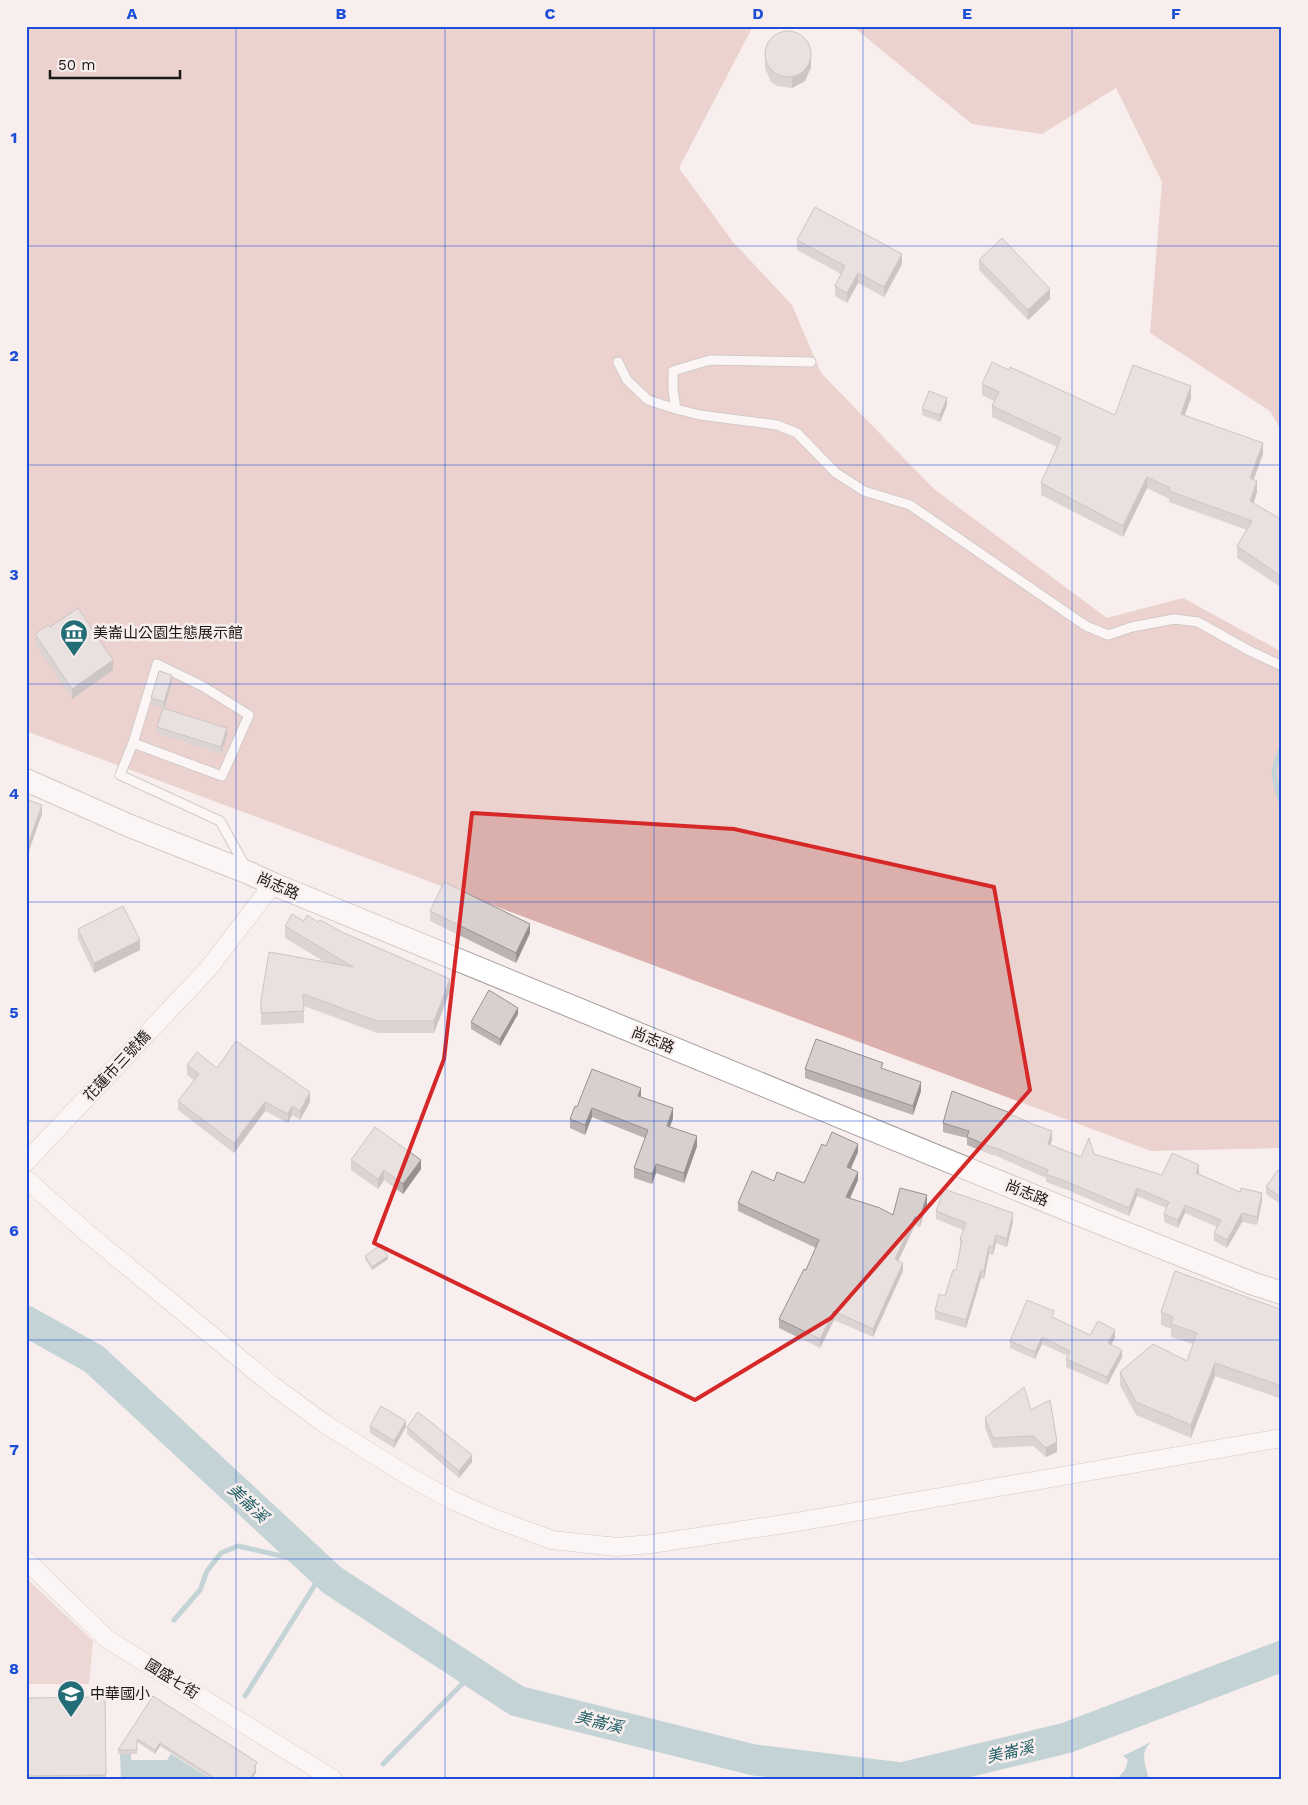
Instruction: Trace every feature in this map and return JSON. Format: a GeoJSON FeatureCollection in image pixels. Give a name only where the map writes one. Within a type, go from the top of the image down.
{"type":"FeatureCollection","features":[{"type":"Feature","properties":{"kind":"street","name":"尚志路"},"geometry":{"type":"LineString","coordinates":[[26,780],[130,826],[249,873],[1094,1221],[1254,1284],[1282,1293]]}},
{"type":"Feature","properties":{"kind":"street","name":"花蓮市三號橋"},"geometry":{"type":"LineString","coordinates":[[26,1162],[208,969],[274,884]]}},
{"type":"Feature","properties":{"kind":"street"},"geometry":{"type":"LineString","coordinates":[[26,1179],[87,1233],[272,1385],[325,1424],[410,1477],[454,1501],[552,1540],[617,1547],[651,1544],[797,1522],[1282,1438]]}},
{"type":"Feature","properties":{"kind":"street","name":"國盛七街"},"geometry":{"type":"LineString","coordinates":[[26,1560],[107,1639],[333,1779]]}},
{"type":"Feature","properties":{"kind":"lane"},"geometry":{"type":"LineString","coordinates":[[676,409],[673,390],[673,370],[710,360],[811,362]]}},
{"type":"Feature","properties":{"kind":"lane"},"geometry":{"type":"LineString","coordinates":[[618,362],[627,380],[648,400],[700,415],[777,425],[797,433],[836,473],[864,491],[910,505],[1086,626],[1108,635],[1132,627],[1174,619],[1198,622],[1248,650],[1282,666]]}},
{"type":"Feature","properties":{"kind":"lane"},"geometry":{"type":"LineString","coordinates":[[133,744],[222,776],[249,715],[202,686],[157,664],[133,744],[120,775],[220,821],[249,873]]}},
{"type":"Feature","properties":{"kind":"highlighted area"},"geometry":{"type":"Polygon","coordinates":[[[472,813],[734,829],[994,887],[1030,1090],[831,1318],[695,1400],[374,1243],[444,1059],[472,813]]]}},
{"type":"Feature","properties":{"kind":"shaded area"},"geometry":{"type":"Polygon","coordinates":[[[26,26],[753,26],[679,168],[733,242],[792,305],[821,373],[934,489],[1107,618],[1183,598],[1282,652],[1282,1148],[1151,1151],[26,731],[26,26]]]}},
{"type":"Feature","properties":{"kind":"shaded area"},"geometry":{"type":"Polygon","coordinates":[[[852,26],[1282,26],[1282,432],[1270,411],[1150,333],[1162,182],[1116,88],[1042,134],[972,124],[852,26]]]}},
{"type":"Feature","properties":{"kind":"shaded area"},"geometry":{"type":"Polygon","coordinates":[[[26,1578],[93,1641],[89,1684],[26,1684],[26,1578]]]}},
{"type":"Feature","properties":{"kind":"water"},"geometry":{"type":"Polygon","coordinates":[[[1151,1742],[1144,1754],[1150,1779],[1117,1779],[1125,1770],[1128,1760],[1123,1756],[1151,1742]]]}},
{"type":"Feature","properties":{"kind":"water"},"geometry":{"type":"Polygon","coordinates":[[[120,1754],[131,1754],[131,1760],[167,1760],[171,1754],[211,1779],[121,1779],[120,1754]]]}},
{"type":"Feature","properties":{"kind":"building"},"geometry":{"type":"Polygon","coordinates":[[[783,31],[793,31],[807,41],[811,54],[807,67],[801,73],[793,77],[783,77],[769,67],[765,59],[765,49],[775,35],[783,31]]]}},
{"type":"Feature","properties":{"kind":"building"},"geometry":{"type":"Polygon","coordinates":[[[815,207],[902,254],[884,287],[858,273],[847,293],[835,286],[845,266],[797,240],[815,207]]]}},
{"type":"Feature","properties":{"kind":"building"},"geometry":{"type":"Polygon","coordinates":[[[1002,238],[1050,289],[1028,310],[979,260],[1002,238]]]}},
{"type":"Feature","properties":{"kind":"building"},"geometry":{"type":"Polygon","coordinates":[[[992,362],[1009,370],[1010,367],[1115,415],[1133,365],[1191,386],[1181,414],[1263,443],[1250,478],[1257,481],[1250,501],[1282,520],[1282,577],[1237,546],[1252,521],[1169,491],[1170,488],[1147,477],[1123,526],[1041,483],[1061,438],[992,406],[999,392],[982,384],[992,362]]]}},
{"type":"Feature","properties":{"kind":"building"},"geometry":{"type":"Polygon","coordinates":[[[929,391],[947,398],[940,415],[922,409],[929,391]]]}},
{"type":"Feature","properties":{"kind":"building","name":"美崙山公園生態展示館"},"geometry":{"type":"Polygon","coordinates":[[[78,608],[113,660],[72,689],[35,634],[48,625],[50,627],[78,608]]]}},
{"type":"Feature","properties":{"kind":"building"},"geometry":{"type":"Polygon","coordinates":[[[159,671],[172,675],[164,702],[151,698],[159,671]]]}},
{"type":"Feature","properties":{"kind":"building"},"geometry":{"type":"Polygon","coordinates":[[[163,708],[227,728],[221,747],[157,727],[163,708]]]}},
{"type":"Feature","properties":{"kind":"building"},"geometry":{"type":"Polygon","coordinates":[[[26,799],[42,805],[26,850],[26,799]]]}},
{"type":"Feature","properties":{"kind":"building"},"geometry":{"type":"Polygon","coordinates":[[[444,882],[530,924],[516,953],[430,911],[444,882]]]}},
{"type":"Feature","properties":{"kind":"building"},"geometry":{"type":"Polygon","coordinates":[[[123,906],[140,940],[94,963],[78,929],[123,906]]]}},
{"type":"Feature","properties":{"kind":"building"},"geometry":{"type":"Polygon","coordinates":[[[292,914],[304,921],[307,915],[318,922],[320,920],[344,933],[450,979],[434,1021],[377,1021],[303,994],[304,1011],[261,1013],[261,1000],[269,952],[353,967],[285,926],[292,914]]]}},
{"type":"Feature","properties":{"kind":"building"},"geometry":{"type":"Polygon","coordinates":[[[489,990],[518,1008],[500,1039],[471,1022],[489,990]]]}},
{"type":"Feature","properties":{"kind":"building"},"geometry":{"type":"Polygon","coordinates":[[[816,1039],[883,1063],[881,1068],[921,1082],[913,1106],[805,1069],[816,1039]]]}},
{"type":"Feature","properties":{"kind":"building"},"geometry":{"type":"Polygon","coordinates":[[[236,1041],[310,1092],[300,1111],[292,1106],[288,1114],[265,1102],[234,1143],[178,1101],[199,1074],[187,1065],[197,1052],[217,1068],[236,1041]]]}},
{"type":"Feature","properties":{"kind":"building"},"geometry":{"type":"Polygon","coordinates":[[[592,1069],[641,1088],[638,1096],[673,1108],[667,1126],[697,1136],[684,1173],[656,1164],[652,1174],[634,1168],[648,1130],[592,1108],[585,1125],[570,1119],[575,1106],[577,1107],[592,1069]]]}},
{"type":"Feature","properties":{"kind":"building"},"geometry":{"type":"Polygon","coordinates":[[[952,1091],[1052,1131],[1048,1144],[1081,1157],[1089,1138],[1094,1154],[1162,1175],[1172,1153],[1199,1165],[1196,1173],[1240,1192],[1241,1188],[1262,1193],[1257,1217],[1242,1213],[1227,1240],[1214,1233],[1221,1220],[1185,1205],[1178,1220],[1164,1214],[1169,1202],[1137,1188],[1129,1208],[1046,1174],[1048,1170],[967,1137],[969,1131],[943,1123],[952,1091]]]}},
{"type":"Feature","properties":{"kind":"building"},"geometry":{"type":"Polygon","coordinates":[[[375,1127],[421,1160],[403,1184],[384,1170],[378,1179],[351,1160],[375,1127]]]}},
{"type":"Feature","properties":{"kind":"building"},"geometry":{"type":"Polygon","coordinates":[[[832,1132],[858,1144],[847,1167],[858,1172],[846,1197],[880,1208],[893,1215],[900,1188],[927,1195],[920,1218],[915,1217],[895,1259],[903,1263],[873,1329],[834,1311],[820,1339],[779,1319],[804,1269],[806,1270],[819,1240],[738,1203],[752,1171],[774,1181],[777,1172],[804,1183],[822,1144],[826,1146],[832,1132]]]}},
{"type":"Feature","properties":{"kind":"building"},"geometry":{"type":"Polygon","coordinates":[[[1282,1169],[1282,1198],[1266,1187],[1277,1171],[1282,1169]]]}},
{"type":"Feature","properties":{"kind":"building"},"geometry":{"type":"Polygon","coordinates":[[[944,1189],[1013,1213],[1007,1239],[996,1235],[993,1247],[989,1246],[984,1270],[981,1270],[966,1320],[935,1311],[939,1294],[945,1296],[953,1270],[956,1270],[962,1240],[960,1239],[966,1223],[936,1211],[944,1189]]]}},
{"type":"Feature","properties":{"kind":"building"},"geometry":{"type":"Polygon","coordinates":[[[381,1245],[388,1256],[372,1267],[365,1256],[381,1245]]]}},
{"type":"Feature","properties":{"kind":"building"},"geometry":{"type":"Polygon","coordinates":[[[1175,1271],[1282,1310],[1282,1386],[1215,1363],[1191,1425],[1136,1402],[1120,1372],[1153,1344],[1187,1361],[1197,1333],[1171,1324],[1173,1317],[1161,1312],[1175,1271]]]}},
{"type":"Feature","properties":{"kind":"building"},"geometry":{"type":"Polygon","coordinates":[[[1027,1300],[1054,1311],[1052,1317],[1090,1335],[1098,1321],[1115,1330],[1108,1343],[1122,1350],[1107,1377],[1066,1359],[1070,1351],[1042,1337],[1035,1352],[1010,1341],[1027,1300]]]}},
{"type":"Feature","properties":{"kind":"building"},"geometry":{"type":"Polygon","coordinates":[[[1024,1387],[1031,1410],[1050,1400],[1057,1442],[1046,1448],[1033,1436],[993,1438],[985,1418],[1024,1387]]]}},
{"type":"Feature","properties":{"kind":"building"},"geometry":{"type":"Polygon","coordinates":[[[381,1406],[406,1421],[394,1441],[370,1426],[381,1406]]]}},
{"type":"Feature","properties":{"kind":"building"},"geometry":{"type":"Polygon","coordinates":[[[418,1412],[472,1455],[459,1471],[407,1427],[418,1412]]]}},
{"type":"Feature","properties":{"kind":"building"},"geometry":{"type":"Polygon","coordinates":[[[153,1696],[257,1762],[254,1768],[256,1769],[250,1779],[216,1779],[160,1743],[155,1750],[137,1739],[137,1750],[118,1750],[153,1696]]]}},
{"type":"Feature","properties":{"kind":"building"},"geometry":{"type":"Polygon","coordinates":[[[105,1697],[106,1775],[26,1776],[26,1698],[105,1697]]]}},
{"type":"Feature","properties":{"kind":"waterway"},"geometry":{"type":"LineString","coordinates":[[1282,747],[1274,770],[1275,783],[1282,806]]}},
{"type":"Feature","properties":{"kind":"waterway","name":"美崙溪"},"geometry":{"type":"LineString","coordinates":[[26,1321],[94,1359],[332,1580],[517,1701],[754,1760],[901,1778],[1066,1738],[1282,1656]]}},
{"type":"Feature","properties":{"kind":"waterway"},"geometry":{"type":"LineString","coordinates":[[174,1620],[200,1590],[207,1571],[221,1553],[238,1546],[313,1563]]}},
{"type":"Feature","properties":{"kind":"waterway"},"geometry":{"type":"LineString","coordinates":[[245,1696],[323,1572]]}},
{"type":"Feature","properties":{"kind":"waterway"},"geometry":{"type":"LineString","coordinates":[[383,1764],[473,1673]]}},
{"type":"Feature","properties":{"kind":"place","name":"美崙山公園生態展示館"},"geometry":{"type":"Point","coordinates":[74,657]}},
{"type":"Feature","properties":{"kind":"place","name":"中華國小"},"geometry":{"type":"Point","coordinates":[71,1718]}}]}
